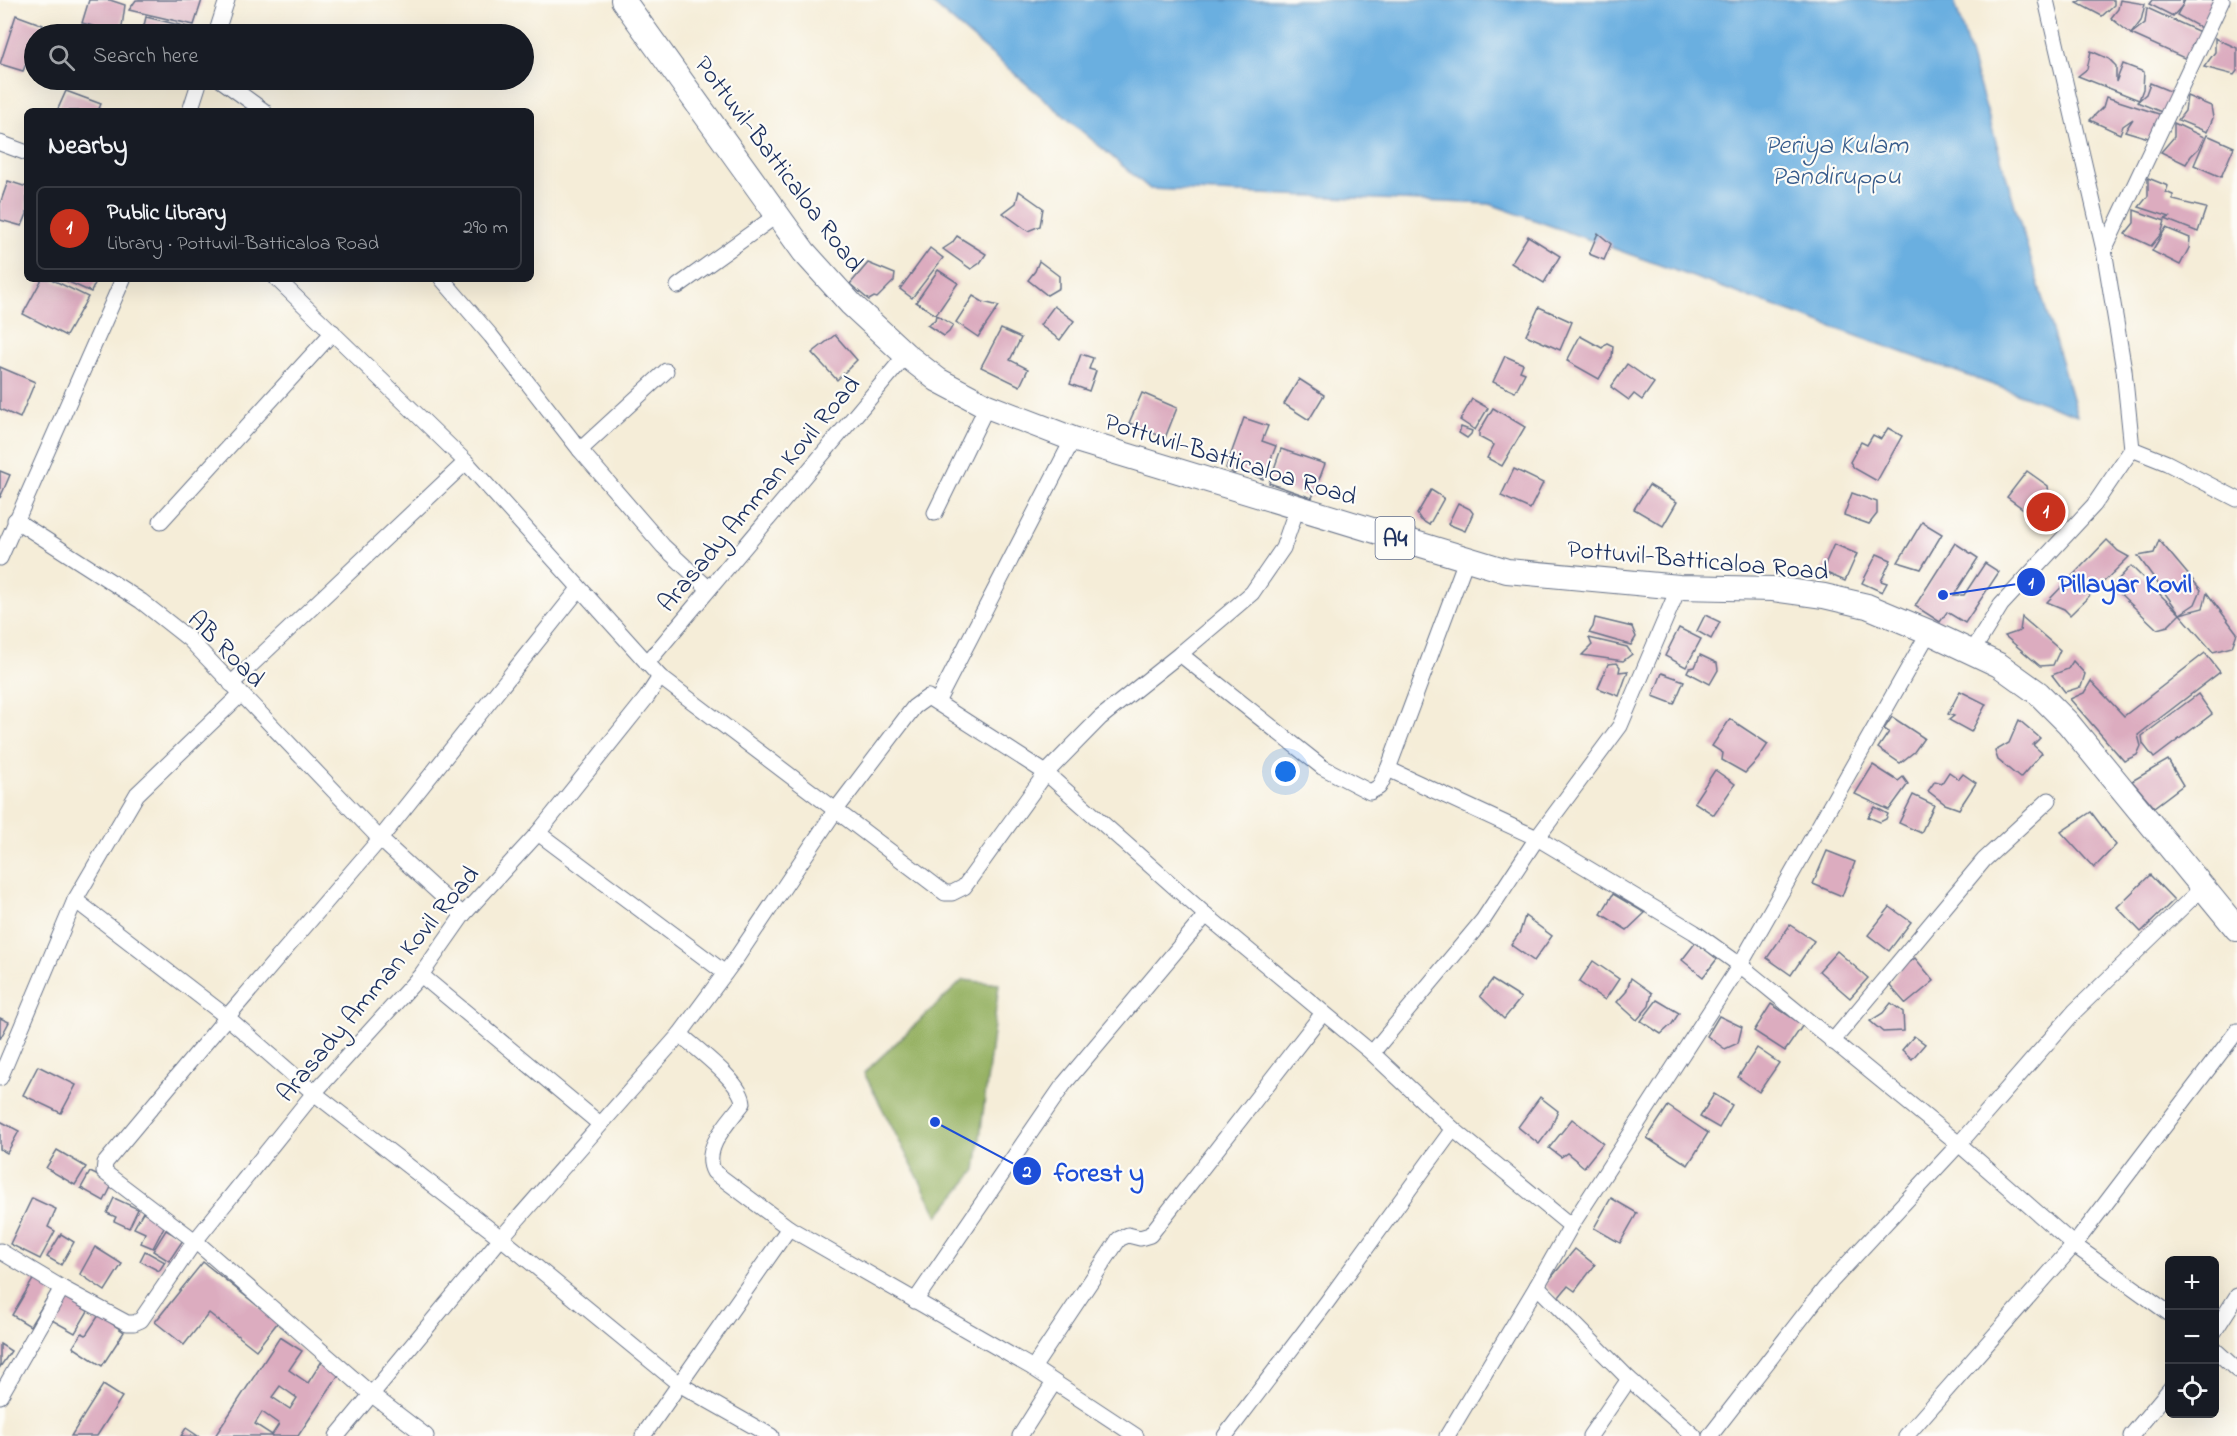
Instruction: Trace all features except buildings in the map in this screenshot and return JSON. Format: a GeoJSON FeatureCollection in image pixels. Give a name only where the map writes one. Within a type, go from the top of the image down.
{"type":"FeatureCollection","features":[{"type":"Feature","properties":{"kind":"highway","name":"Pottuvil-Batticaloa Road"},"geometry":{"type":"LineString","coordinates":[[623,0],[804,252],[851,304],[906,355],[938,380],[987,406],[1073,439],[1507,571],[1679,587],[1773,589],[1824,596],[1867,606],[1929,632],[1999,665],[2037,693],[2068,723],[2237,929]]}},
{"type":"Feature","properties":{"kind":"street"},"geometry":{"type":"LineString","coordinates":[[219,24],[227,0]]}},
{"type":"Feature","properties":{"kind":"street"},"geometry":{"type":"LineString","coordinates":[[1972,652],[2001,605],[2094,505],[2132,449],[2124,370],[2104,250],[2046,0]]}},
{"type":"Feature","properties":{"kind":"street"},"geometry":{"type":"LineString","coordinates":[[2104,250],[2222,0]]}},
{"type":"Feature","properties":{"kind":"street"},"geometry":{"type":"LineString","coordinates":[[191,108],[197,90]]}},
{"type":"Feature","properties":{"kind":"street"},"geometry":{"type":"LineString","coordinates":[[235,90],[260,108]]}},
{"type":"Feature","properties":{"kind":"street"},"geometry":{"type":"LineString","coordinates":[[0,143],[24,152]]}},
{"type":"Feature","properties":{"kind":"street"},"geometry":{"type":"LineString","coordinates":[[678,286],[777,215]]}},
{"type":"Feature","properties":{"kind":"street"},"geometry":{"type":"LineString","coordinates":[[0,558],[122,282]]}},
{"type":"Feature","properties":{"kind":"street"},"geometry":{"type":"LineString","coordinates":[[280,282],[466,462],[660,677],[836,811],[945,892],[952,894],[964,886],[1046,773],[1100,718],[1252,593],[1283,548],[1297,508]]}},
{"type":"Feature","properties":{"kind":"street"},"geometry":{"type":"LineString","coordinates":[[445,282],[491,336],[580,450],[663,546],[709,588]]}},
{"type":"Feature","properties":{"kind":"street"},"geometry":{"type":"LineString","coordinates":[[161,520],[333,332]]}},
{"type":"Feature","properties":{"kind":"street","name":"Arasady Amman Kovil Road"},"geometry":{"type":"LineString","coordinates":[[647,663],[906,355]]}},
{"type":"Feature","properties":{"kind":"street"},"geometry":{"type":"LineString","coordinates":[[580,450],[666,371]]}},
{"type":"Feature","properties":{"kind":"street"},"geometry":{"type":"LineString","coordinates":[[935,513],[987,406]]}},
{"type":"Feature","properties":{"kind":"street"},"geometry":{"type":"LineString","coordinates":[[937,702],[1073,439]]}},
{"type":"Feature","properties":{"kind":"street"},"geometry":{"type":"LineString","coordinates":[[2132,449],[2167,463],[2237,499]]}},
{"type":"Feature","properties":{"kind":"street"},"geometry":{"type":"LineString","coordinates":[[0,1078],[75,900],[137,794],[235,689],[466,462]]}},
{"type":"Feature","properties":{"kind":"street","name":"AB Road"},"geometry":{"type":"LineString","coordinates":[[15,520],[141,602],[189,639],[380,839],[463,915]]}},
{"type":"Feature","properties":{"kind":"street"},"geometry":{"type":"LineString","coordinates":[[1180,654],[1322,767],[1370,792],[1379,787],[1388,769],[1466,560]]}},
{"type":"Feature","properties":{"kind":"street"},"geometry":{"type":"LineString","coordinates":[[1372,1053],[1483,920],[1537,838],[1620,726],[1679,587]]}},
{"type":"Feature","properties":{"kind":"street"},"geometry":{"type":"LineString","coordinates":[[426,1436],[371,1394],[195,1241],[103,1169],[105,1163],[227,1017],[380,839],[579,589]]}},
{"type":"Feature","properties":{"kind":"street"},"geometry":{"type":"LineString","coordinates":[[1447,1436],[1571,1226],[1740,965],[1929,632]]}},
{"type":"Feature","properties":{"kind":"street","name":"Arasady Amman Kovil Road"},"geometry":{"type":"LineString","coordinates":[[62,1288],[127,1323],[141,1320],[195,1241],[315,1093],[421,975],[463,915],[538,833],[647,698],[660,677]]}},
{"type":"Feature","properties":{"kind":"street"},"geometry":{"type":"LineString","coordinates":[[337,1436],[501,1238],[680,1034],[725,973],[836,811],[914,707],[928,697],[1046,773],[1206,915],[1372,1053],[1453,1129],[1571,1226]]}},
{"type":"Feature","properties":{"kind":"street"},"geometry":{"type":"LineString","coordinates":[[1388,769],[1537,838],[1694,932],[1740,965],[1959,1144],[2074,1245],[2165,1311]]}},
{"type":"Feature","properties":{"kind":"street"},"geometry":{"type":"LineString","coordinates":[[1832,1042],[1984,860],[2049,800]]}},
{"type":"Feature","properties":{"kind":"street"},"geometry":{"type":"LineString","coordinates":[[538,833],[725,973]]}},
{"type":"Feature","properties":{"kind":"street"},"geometry":{"type":"LineString","coordinates":[[1710,1436],[1825,1288],[1959,1144],[2075,1011],[2202,888]]}},
{"type":"Feature","properties":{"kind":"street"},"geometry":{"type":"LineString","coordinates":[[75,900],[227,1017],[315,1093],[501,1238],[679,1384],[771,1436]]}},
{"type":"Feature","properties":{"kind":"street"},"geometry":{"type":"LineString","coordinates":[[915,1301],[1064,1084],[1206,915]]}},
{"type":"Feature","properties":{"kind":"street"},"geometry":{"type":"LineString","coordinates":[[421,975],[600,1124]]}},
{"type":"Feature","properties":{"kind":"street"},"geometry":{"type":"LineString","coordinates":[[1033,1368],[1119,1239],[1128,1235],[1140,1238],[1150,1235],[1323,1013]]}},
{"type":"Feature","properties":{"kind":"street"},"geometry":{"type":"LineString","coordinates":[[1906,1436],[2074,1245],[2237,1031]]}},
{"type":"Feature","properties":{"kind":"street"},"geometry":{"type":"LineString","coordinates":[[680,1034],[733,1082],[742,1098],[742,1103],[716,1139],[712,1167],[714,1172],[789,1228],[1033,1368],[1053,1384],[1136,1436]]}},
{"type":"Feature","properties":{"kind":"street"},"geometry":{"type":"LineString","coordinates":[[1225,1436],[1327,1302],[1453,1129]]}},
{"type":"Feature","properties":{"kind":"street"},"geometry":{"type":"LineString","coordinates":[[643,1436],[789,1228]]}},
{"type":"Feature","properties":{"kind":"street"},"geometry":{"type":"LineString","coordinates":[[0,1251],[62,1288],[0,1396]]}},
{"type":"Feature","properties":{"kind":"street"},"geometry":{"type":"LineString","coordinates":[[1537,1286],[1629,1379],[1694,1436]]}},
{"type":"Feature","properties":{"kind":"street"},"geometry":{"type":"LineString","coordinates":[[2219,1324],[2237,1296]]}},
{"type":"Feature","properties":{"kind":"street"},"geometry":{"type":"LineString","coordinates":[[2219,1354],[2237,1370]]}},
{"type":"Feature","properties":{"kind":"street"},"geometry":{"type":"LineString","coordinates":[[1590,1436],[1629,1379]]}},
{"type":"Feature","properties":{"kind":"street"},"geometry":{"type":"LineString","coordinates":[[1020,1436],[1053,1384]]}},
{"type":"Feature","properties":{"kind":"street"},"geometry":{"type":"LineString","coordinates":[[2131,1436],[2165,1394]]}},
{"type":"Feature","properties":{"kind":"green space"},"geometry":{"type":"Polygon","coordinates":[[[963,980],[999,984],[976,1170],[938,1216],[864,1073],[963,980]]]}},
{"type":"Feature","properties":{"kind":"water","name":"Periya Kulam Pandiruppu"},"geometry":{"type":"Polygon","coordinates":[[[928,0],[1954,0],[2077,415],[1490,204],[1150,189],[928,0]]]}},
{"type":"Feature","properties":{"kind":"place","name":"Public Library"},"geometry":{"type":"Point","coordinates":[2046,512]}},
{"type":"Feature","properties":{"kind":"place","name":"Pillayar Kovil"},"geometry":{"type":"Point","coordinates":[1943,595]}},
{"type":"Feature","properties":{"kind":"place","name":"forest y"},"geometry":{"type":"Point","coordinates":[935,1122]}}]}
